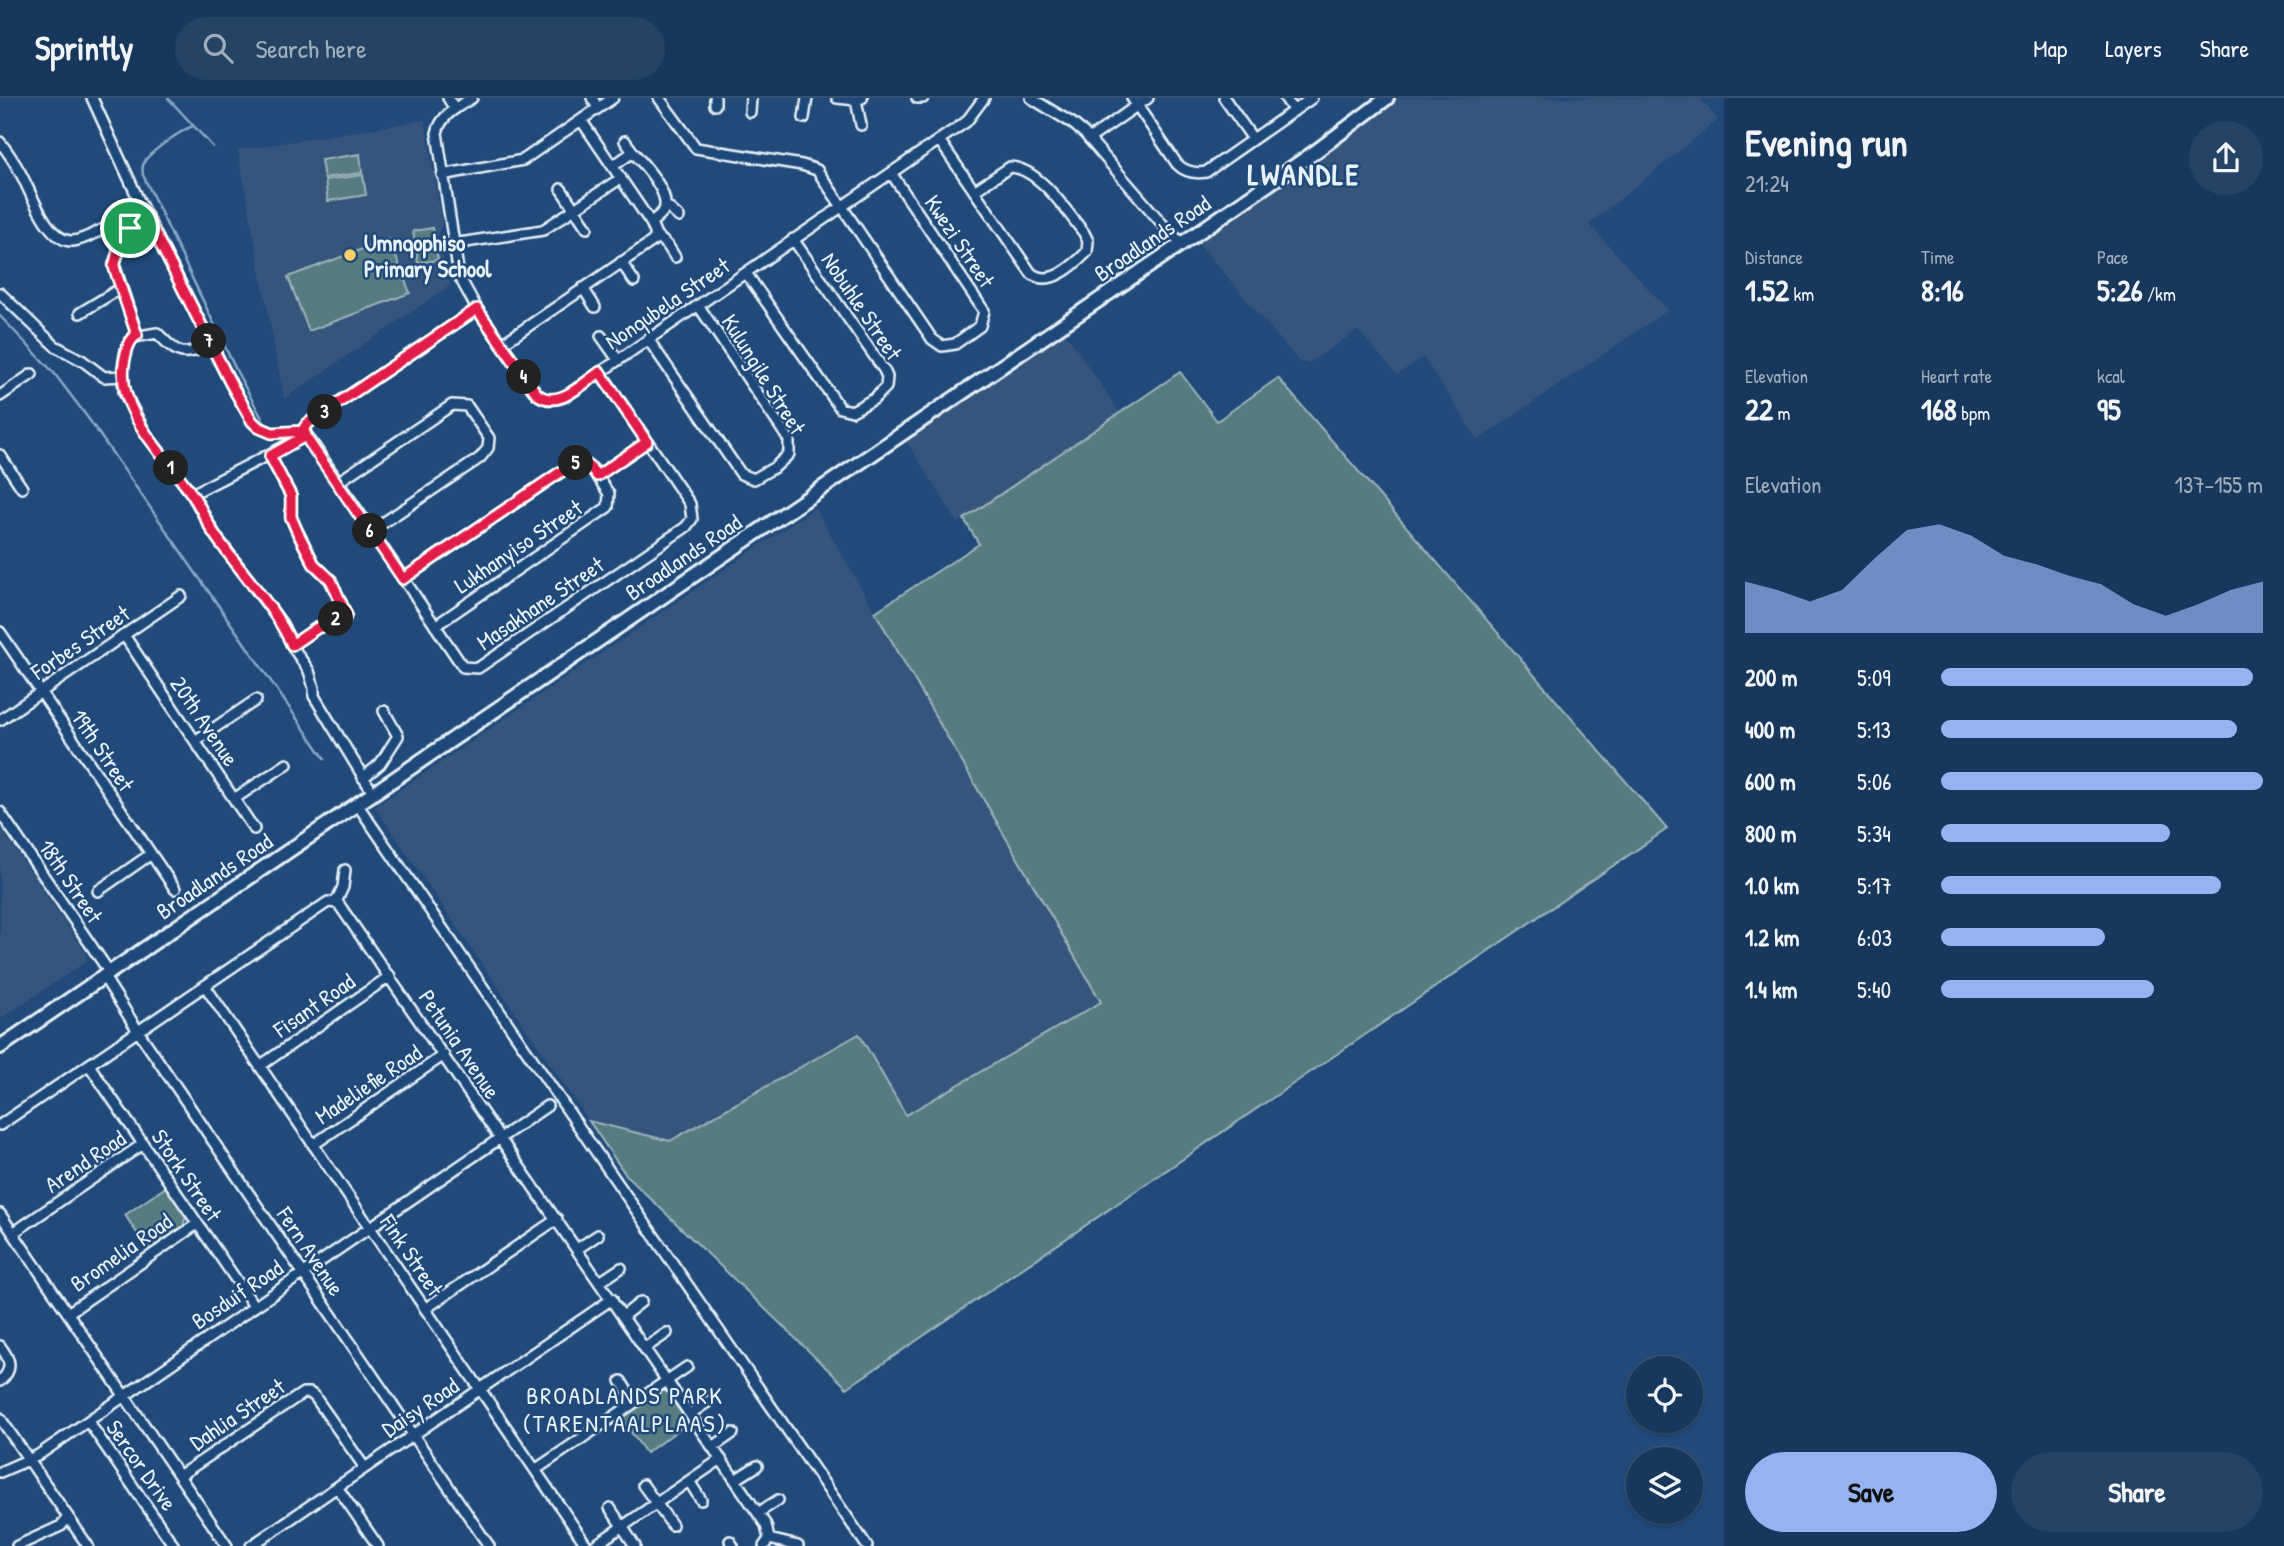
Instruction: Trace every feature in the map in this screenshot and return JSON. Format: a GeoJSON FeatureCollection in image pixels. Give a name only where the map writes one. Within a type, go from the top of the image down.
{"type":"FeatureCollection","features":[{"type":"Feature","properties":{"kind":"main road","name":"Broadlands Road"},"geometry":{"type":"LineString","coordinates":[[0,1047],[1183,243],[1387,98]]}},
{"type":"Feature","properties":{"kind":"street"},"geometry":{"type":"LineString","coordinates":[[92,98],[146,216],[211,345],[258,427],[272,433],[305,434]]}},
{"type":"Feature","properties":{"kind":"street"},"geometry":{"type":"LineString","coordinates":[[448,98],[455,109]]}},
{"type":"Feature","properties":{"kind":"street","name":"Nonqubela Street"},"geometry":{"type":"LineString","coordinates":[[472,98],[446,116],[438,127],[437,138],[459,276],[477,309],[533,390],[553,401],[566,396],[939,141],[966,122],[984,98]]}},
{"type":"Feature","properties":{"kind":"street"},"geometry":{"type":"LineString","coordinates":[[592,98],[598,108]]}},
{"type":"Feature","properties":{"kind":"street"},"geometry":{"type":"LineString","coordinates":[[442,175],[523,160],[613,98]]}},
{"type":"Feature","properties":{"kind":"street","name":"Kwezi Street"},"geometry":{"type":"LineString","coordinates":[[659,98],[696,148],[810,167],[822,174],[932,339],[942,346],[955,344],[980,326],[984,311],[891,173]]}},
{"type":"Feature","properties":{"kind":"street"},"geometry":{"type":"LineString","coordinates":[[750,112],[751,98]]}},
{"type":"Feature","properties":{"kind":"street"},"geometry":{"type":"LineString","coordinates":[[804,118],[807,98]]}},
{"type":"Feature","properties":{"kind":"street"},"geometry":{"type":"LineString","coordinates":[[836,98],[859,99],[861,125]]}},
{"type":"Feature","properties":{"kind":"street"},"geometry":{"type":"LineString","coordinates":[[917,98],[923,98]]}},
{"type":"Feature","properties":{"kind":"street"},"geometry":{"type":"LineString","coordinates":[[1031,98],[1072,123],[1171,234],[1183,243]]}},
{"type":"Feature","properties":{"kind":"street"},"geometry":{"type":"LineString","coordinates":[[1088,139],[1135,102],[1148,98]]}},
{"type":"Feature","properties":{"kind":"street"},"geometry":{"type":"LineString","coordinates":[[1224,98],[1253,139]]}},
{"type":"Feature","properties":{"kind":"street"},"geometry":{"type":"LineString","coordinates":[[1285,98],[1294,111]]}},
{"type":"Feature","properties":{"kind":"street"},"geometry":{"type":"LineString","coordinates":[[1135,102],[1177,163],[1188,172],[1206,172],[1312,98]]}},
{"type":"Feature","properties":{"kind":"street"},"geometry":{"type":"LineString","coordinates":[[581,120],[651,222],[654,238],[668,246],[675,257]]}},
{"type":"Feature","properties":{"kind":"street"},"geometry":{"type":"LineString","coordinates":[[625,141],[654,178],[666,205],[679,217]]}},
{"type":"Feature","properties":{"kind":"street"},"geometry":{"type":"LineString","coordinates":[[939,141],[1031,273],[1039,279],[1053,277],[1087,252],[1088,241],[1084,233],[1043,185],[1025,170],[1010,167],[974,191]]}},
{"type":"Feature","properties":{"kind":"street"},"geometry":{"type":"LineString","coordinates":[[0,142],[21,173],[46,222],[58,237],[69,241],[89,236],[111,225],[130,228]]}},
{"type":"Feature","properties":{"kind":"street"},"geometry":{"type":"LineString","coordinates":[[613,166],[633,152]]}},
{"type":"Feature","properties":{"kind":"street"},"geometry":{"type":"LineString","coordinates":[[453,244],[538,231],[575,210],[621,178]]}},
{"type":"Feature","properties":{"kind":"street"},"geometry":{"type":"LineString","coordinates":[[561,189],[587,228]]}},
{"type":"Feature","properties":{"kind":"street"},"geometry":{"type":"LineString","coordinates":[[651,222],[666,205]]}},
{"type":"Feature","properties":{"kind":"street"},"geometry":{"type":"LineString","coordinates":[[146,216],[132,224],[120,244],[114,264],[137,335],[127,350],[122,376],[124,392],[146,434],[192,494],[215,535],[282,624],[309,671],[314,696],[373,793]]}},
{"type":"Feature","properties":{"kind":"street"},"geometry":{"type":"LineString","coordinates":[[502,344],[654,238]]}},
{"type":"Feature","properties":{"kind":"street","name":"Nobuhle Street"},"geometry":{"type":"LineString","coordinates":[[746,273],[840,408],[852,411],[874,399],[886,387],[887,377],[884,370],[793,239]]}},
{"type":"Feature","properties":{"kind":"street"},"geometry":{"type":"LineString","coordinates":[[621,262],[634,281]]}},
{"type":"Feature","properties":{"kind":"street"},"geometry":{"type":"LineString","coordinates":[[80,313],[121,288]]}},
{"type":"Feature","properties":{"kind":"street"},"geometry":{"type":"LineString","coordinates":[[583,288],[595,307]]}},
{"type":"Feature","properties":{"kind":"street"},"geometry":{"type":"LineString","coordinates":[[0,293],[55,346],[83,361],[104,377],[122,376]]}},
{"type":"Feature","properties":{"kind":"street","name":"Kulungile Street"},"geometry":{"type":"LineString","coordinates":[[648,340],[741,474],[754,479],[775,467],[789,454],[789,440],[698,306]]}},
{"type":"Feature","properties":{"kind":"street"},"geometry":{"type":"LineString","coordinates":[[192,494],[270,456],[305,434],[307,424],[477,309]]}},
{"type":"Feature","properties":{"kind":"street"},"geometry":{"type":"LineString","coordinates":[[134,337],[157,333],[175,352],[189,354],[211,345]]}},
{"type":"Feature","properties":{"kind":"street"},"geometry":{"type":"LineString","coordinates":[[601,336],[618,360]]}},
{"type":"Feature","properties":{"kind":"street","name":"Masakhane Street"},"geometry":{"type":"LineString","coordinates":[[305,434],[463,667],[478,668],[686,527],[692,514],[690,504],[600,372]]}},
{"type":"Feature","properties":{"kind":"street"},"geometry":{"type":"LineString","coordinates":[[0,396],[32,374]]}},
{"type":"Feature","properties":{"kind":"street"},"geometry":{"type":"LineString","coordinates":[[338,482],[452,405],[467,406],[482,427],[489,442],[480,458],[371,531]]}},
{"type":"Feature","properties":{"kind":"street"},"geometry":{"type":"LineString","coordinates":[[597,476],[647,442]]}},
{"type":"Feature","properties":{"kind":"street"},"geometry":{"type":"LineString","coordinates":[[0,455],[22,488]]}},
{"type":"Feature","properties":{"kind":"street"},"geometry":{"type":"LineString","coordinates":[[270,456],[291,496],[291,517],[297,531],[314,564],[331,580],[346,614],[345,618],[317,628],[292,645]]}},
{"type":"Feature","properties":{"kind":"street","name":"Lukhanyiso Street"},"geometry":{"type":"LineString","coordinates":[[403,579],[568,467],[579,463],[586,464],[597,476],[609,494],[608,507],[603,512],[435,626]]}},
{"type":"Feature","properties":{"kind":"street","name":"Forbes Street"},"geometry":{"type":"LineString","coordinates":[[0,720],[181,596]]}},
{"type":"Feature","properties":{"kind":"street","name":"19th Street"},"geometry":{"type":"LineString","coordinates":[[0,632],[175,889]]}},
{"type":"Feature","properties":{"kind":"street","name":"20th Avenue"},"geometry":{"type":"LineString","coordinates":[[124,635],[254,828]]}},
{"type":"Feature","properties":{"kind":"street"},"geometry":{"type":"LineString","coordinates":[[195,741],[256,700]]}},
{"type":"Feature","properties":{"kind":"street"},"geometry":{"type":"LineString","coordinates":[[363,778],[380,764],[397,738],[397,731],[384,711]]}},
{"type":"Feature","properties":{"kind":"street"},"geometry":{"type":"LineString","coordinates":[[234,799],[288,764]]}},
{"type":"Feature","properties":{"kind":"street"},"geometry":{"type":"LineString","coordinates":[[357,804],[867,1546]]}},
{"type":"Feature","properties":{"kind":"street","name":"18th Street"},"geometry":{"type":"LineString","coordinates":[[0,812],[107,974]]}},
{"type":"Feature","properties":{"kind":"street"},"geometry":{"type":"LineString","coordinates":[[98,891],[151,854]]}},
{"type":"Feature","properties":{"kind":"street"},"geometry":{"type":"LineString","coordinates":[[0,1125],[328,902],[336,902],[345,870]]}},
{"type":"Feature","properties":{"kind":"street","name":"Petunia Avenue"},"geometry":{"type":"LineString","coordinates":[[336,902],[390,976],[736,1480],[766,1525],[767,1542]]}},
{"type":"Feature","properties":{"kind":"street","name":"Fern Avenue"},"geometry":{"type":"LineString","coordinates":[[107,974],[138,1031],[489,1546]]}},
{"type":"Feature","properties":{"kind":"street","name":"Fisant Road"},"geometry":{"type":"LineString","coordinates":[[260,1066],[390,976]]}},
{"type":"Feature","properties":{"kind":"street","name":"Fink Street"},"geometry":{"type":"LineString","coordinates":[[205,986],[587,1546]]}},
{"type":"Feature","properties":{"kind":"street","name":"Madeliefie Road"},"geometry":{"type":"LineString","coordinates":[[313,1145],[444,1055]]}},
{"type":"Feature","properties":{"kind":"street","name":"Stork Street"},"geometry":{"type":"LineString","coordinates":[[89,1065],[254,1306]]}},
{"type":"Feature","properties":{"kind":"street","name":"Bosduif Road"},"geometry":{"type":"LineString","coordinates":[[88,1421],[547,1106]]}},
{"type":"Feature","properties":{"kind":"street","name":"Arend Road"},"geometry":{"type":"LineString","coordinates":[[13,1233],[144,1144]]}},
{"type":"Feature","properties":{"kind":"street"},"geometry":{"type":"LineString","coordinates":[[0,1214],[227,1546]]}},
{"type":"Feature","properties":{"kind":"street"},"geometry":{"type":"LineString","coordinates":[[425,1309],[557,1219]]}},
{"type":"Feature","properties":{"kind":"street","name":"Bromelia Road"},"geometry":{"type":"LineString","coordinates":[[68,1313],[197,1224]]}},
{"type":"Feature","properties":{"kind":"street"},"geometry":{"type":"LineString","coordinates":[[577,1249],[598,1235]]}},
{"type":"Feature","properties":{"kind":"street"},"geometry":{"type":"LineString","coordinates":[[600,1282],[621,1268]]}},
{"type":"Feature","properties":{"kind":"street","name":"Daisy Road"},"geometry":{"type":"LineString","coordinates":[[251,1546],[612,1299]]}},
{"type":"Feature","properties":{"kind":"street"},"geometry":{"type":"LineString","coordinates":[[623,1316],[641,1303]]}},
{"type":"Feature","properties":{"kind":"street"},"geometry":{"type":"LineString","coordinates":[[645,1348],[667,1333]]}},
{"type":"Feature","properties":{"kind":"street"},"geometry":{"type":"LineString","coordinates":[[0,1346],[10,1365],[9,1372],[0,1381]]}},
{"type":"Feature","properties":{"kind":"street"},"geometry":{"type":"LineString","coordinates":[[536,1470],[687,1367]]}},
{"type":"Feature","properties":{"kind":"street"},"geometry":{"type":"LineString","coordinates":[[621,1381],[635,1402]]}},
{"type":"Feature","properties":{"kind":"street","name":"Dahlia Street"},"geometry":{"type":"LineString","coordinates":[[179,1476],[303,1393],[316,1397],[365,1468]]}},
{"type":"Feature","properties":{"kind":"street"},"geometry":{"type":"LineString","coordinates":[[690,1414],[709,1401]]}},
{"type":"Feature","properties":{"kind":"street"},"geometry":{"type":"LineString","coordinates":[[0,1418],[88,1546]]}},
{"type":"Feature","properties":{"kind":"street","name":"Sercor Drive"},"geometry":{"type":"LineString","coordinates":[[0,1472],[29,1460],[88,1421],[174,1546]]}},
{"type":"Feature","properties":{"kind":"street"},"geometry":{"type":"LineString","coordinates":[[713,1447],[733,1433]]}},
{"type":"Feature","properties":{"kind":"street"},"geometry":{"type":"LineString","coordinates":[[594,1546],[721,1459]]}},
{"type":"Feature","properties":{"kind":"street"},"geometry":{"type":"LineString","coordinates":[[736,1480],[757,1466]]}},
{"type":"Feature","properties":{"kind":"street"},"geometry":{"type":"LineString","coordinates":[[689,1481],[701,1500]]}},
{"type":"Feature","properties":{"kind":"street"},"geometry":{"type":"LineString","coordinates":[[643,1485],[671,1525]]}},
{"type":"Feature","properties":{"kind":"street"},"geometry":{"type":"LineString","coordinates":[[337,1487],[378,1546]]}},
{"type":"Feature","properties":{"kind":"street"},"geometry":{"type":"LineString","coordinates":[[758,1513],[778,1500]]}},
{"type":"Feature","properties":{"kind":"street"},"geometry":{"type":"LineString","coordinates":[[610,1508],[635,1546]]}},
{"type":"Feature","properties":{"kind":"street"},"geometry":{"type":"LineString","coordinates":[[17,1546],[61,1526],[68,1517]]}},
{"type":"Feature","properties":{"kind":"street"},"geometry":{"type":"LineString","coordinates":[[767,1542],[798,1546]]}},
{"type":"Feature","properties":{"kind":"shaded area"},"geometry":{"type":"Polygon","coordinates":[[[1386,98],[1700,98],[1718,120],[1589,224],[1668,310],[1478,440],[1423,357],[1397,375],[1358,330],[1309,363],[1299,362],[1192,235],[1386,98]]]}},
{"type":"Feature","properties":{"kind":"shaded area","name":"Umnqophiso Primary School"},"geometry":{"type":"Polygon","coordinates":[[[425,120],[442,224],[439,233],[446,277],[451,285],[284,399],[238,150],[425,120]]]}},
{"type":"Feature","properties":{"kind":"shaded area"},"geometry":{"type":"Polygon","coordinates":[[[1060,325],[1120,413],[958,523],[901,433],[1060,325]]]}},
{"type":"Feature","properties":{"kind":"shaded area"},"geometry":{"type":"Polygon","coordinates":[[[815,508],[1101,1002],[906,1115],[858,1034],[669,1141],[589,1121],[375,807],[815,508]]]}},
{"type":"Feature","properties":{"kind":"shaded area"},"geometry":{"type":"Polygon","coordinates":[[[0,827],[85,952],[87,961],[0,1019],[0,827]]]}},
{"type":"Feature","properties":{"kind":"green space"},"geometry":{"type":"Polygon","coordinates":[[[360,154],[362,173],[324,178],[321,160],[360,154]]]}},
{"type":"Feature","properties":{"kind":"green space"},"geometry":{"type":"Polygon","coordinates":[[[363,175],[366,195],[328,201],[325,180],[363,175]]]}},
{"type":"Feature","properties":{"kind":"green space"},"geometry":{"type":"Polygon","coordinates":[[[433,228],[438,260],[418,263],[413,231],[433,228]]]}},
{"type":"Feature","properties":{"kind":"green space"},"geometry":{"type":"Polygon","coordinates":[[[389,239],[410,293],[309,331],[288,277],[389,239]]]}},
{"type":"Feature","properties":{"kind":"green space"},"geometry":{"type":"Polygon","coordinates":[[[1180,372],[1217,421],[1278,378],[1667,829],[847,1388],[626,1175],[589,1121],[670,1141],[859,1034],[906,1115],[1101,1002],[875,612],[979,544],[964,519],[1180,372]]]}},
{"type":"Feature","properties":{"kind":"green space"},"geometry":{"type":"Polygon","coordinates":[[[166,1187],[186,1215],[183,1227],[149,1251],[125,1215],[166,1187]]]}},
{"type":"Feature","properties":{"kind":"green space"},"geometry":{"type":"Polygon","coordinates":[[[661,1390],[667,1392],[688,1423],[646,1453],[621,1418],[661,1390]]]}},
{"type":"Feature","properties":{"kind":"waterway"},"geometry":{"type":"LineString","coordinates":[[168,98],[213,147]]}},
{"type":"Feature","properties":{"kind":"waterway"},"geometry":{"type":"LineString","coordinates":[[193,126],[150,155],[144,163],[143,175],[237,372],[265,424],[277,429]]}},
{"type":"Feature","properties":{"kind":"waterway"},"geometry":{"type":"LineString","coordinates":[[0,316],[54,373],[88,418],[325,759]]}},
{"type":"Feature","properties":{"kind":"place","name":"Umnqophiso Primary School"},"geometry":{"type":"Point","coordinates":[350,255]}},
{"type":"Feature","properties":{"kind":"district","name":"LWANDLE"},"geometry":{"type":"Point","coordinates":[1304,174]}},
{"type":"Feature","properties":{"kind":"district","name":"BROADLANDS PARK (TARENTAALPLAAS)"},"geometry":{"type":"Point","coordinates":[625,1409]}},
{"type":"Feature","properties":{"kind":"route"},"geometry":{"type":"LineString","coordinates":[[130,228],[120,244],[114,264],[137,335],[132,338],[122,368],[124,392],[146,434],[192,494],[215,535],[282,624],[292,645],[317,628],[345,618],[346,614],[331,580],[314,564],[297,531],[291,517],[291,496],[270,456],[305,436],[304,428],[307,424],[477,309],[533,390],[542,398],[553,401],[566,396],[600,372],[647,442],[597,476],[586,464],[579,463],[568,467],[403,579],[309,442],[305,436],[304,431],[272,433],[252,421],[146,216],[130,228]]}}]}
